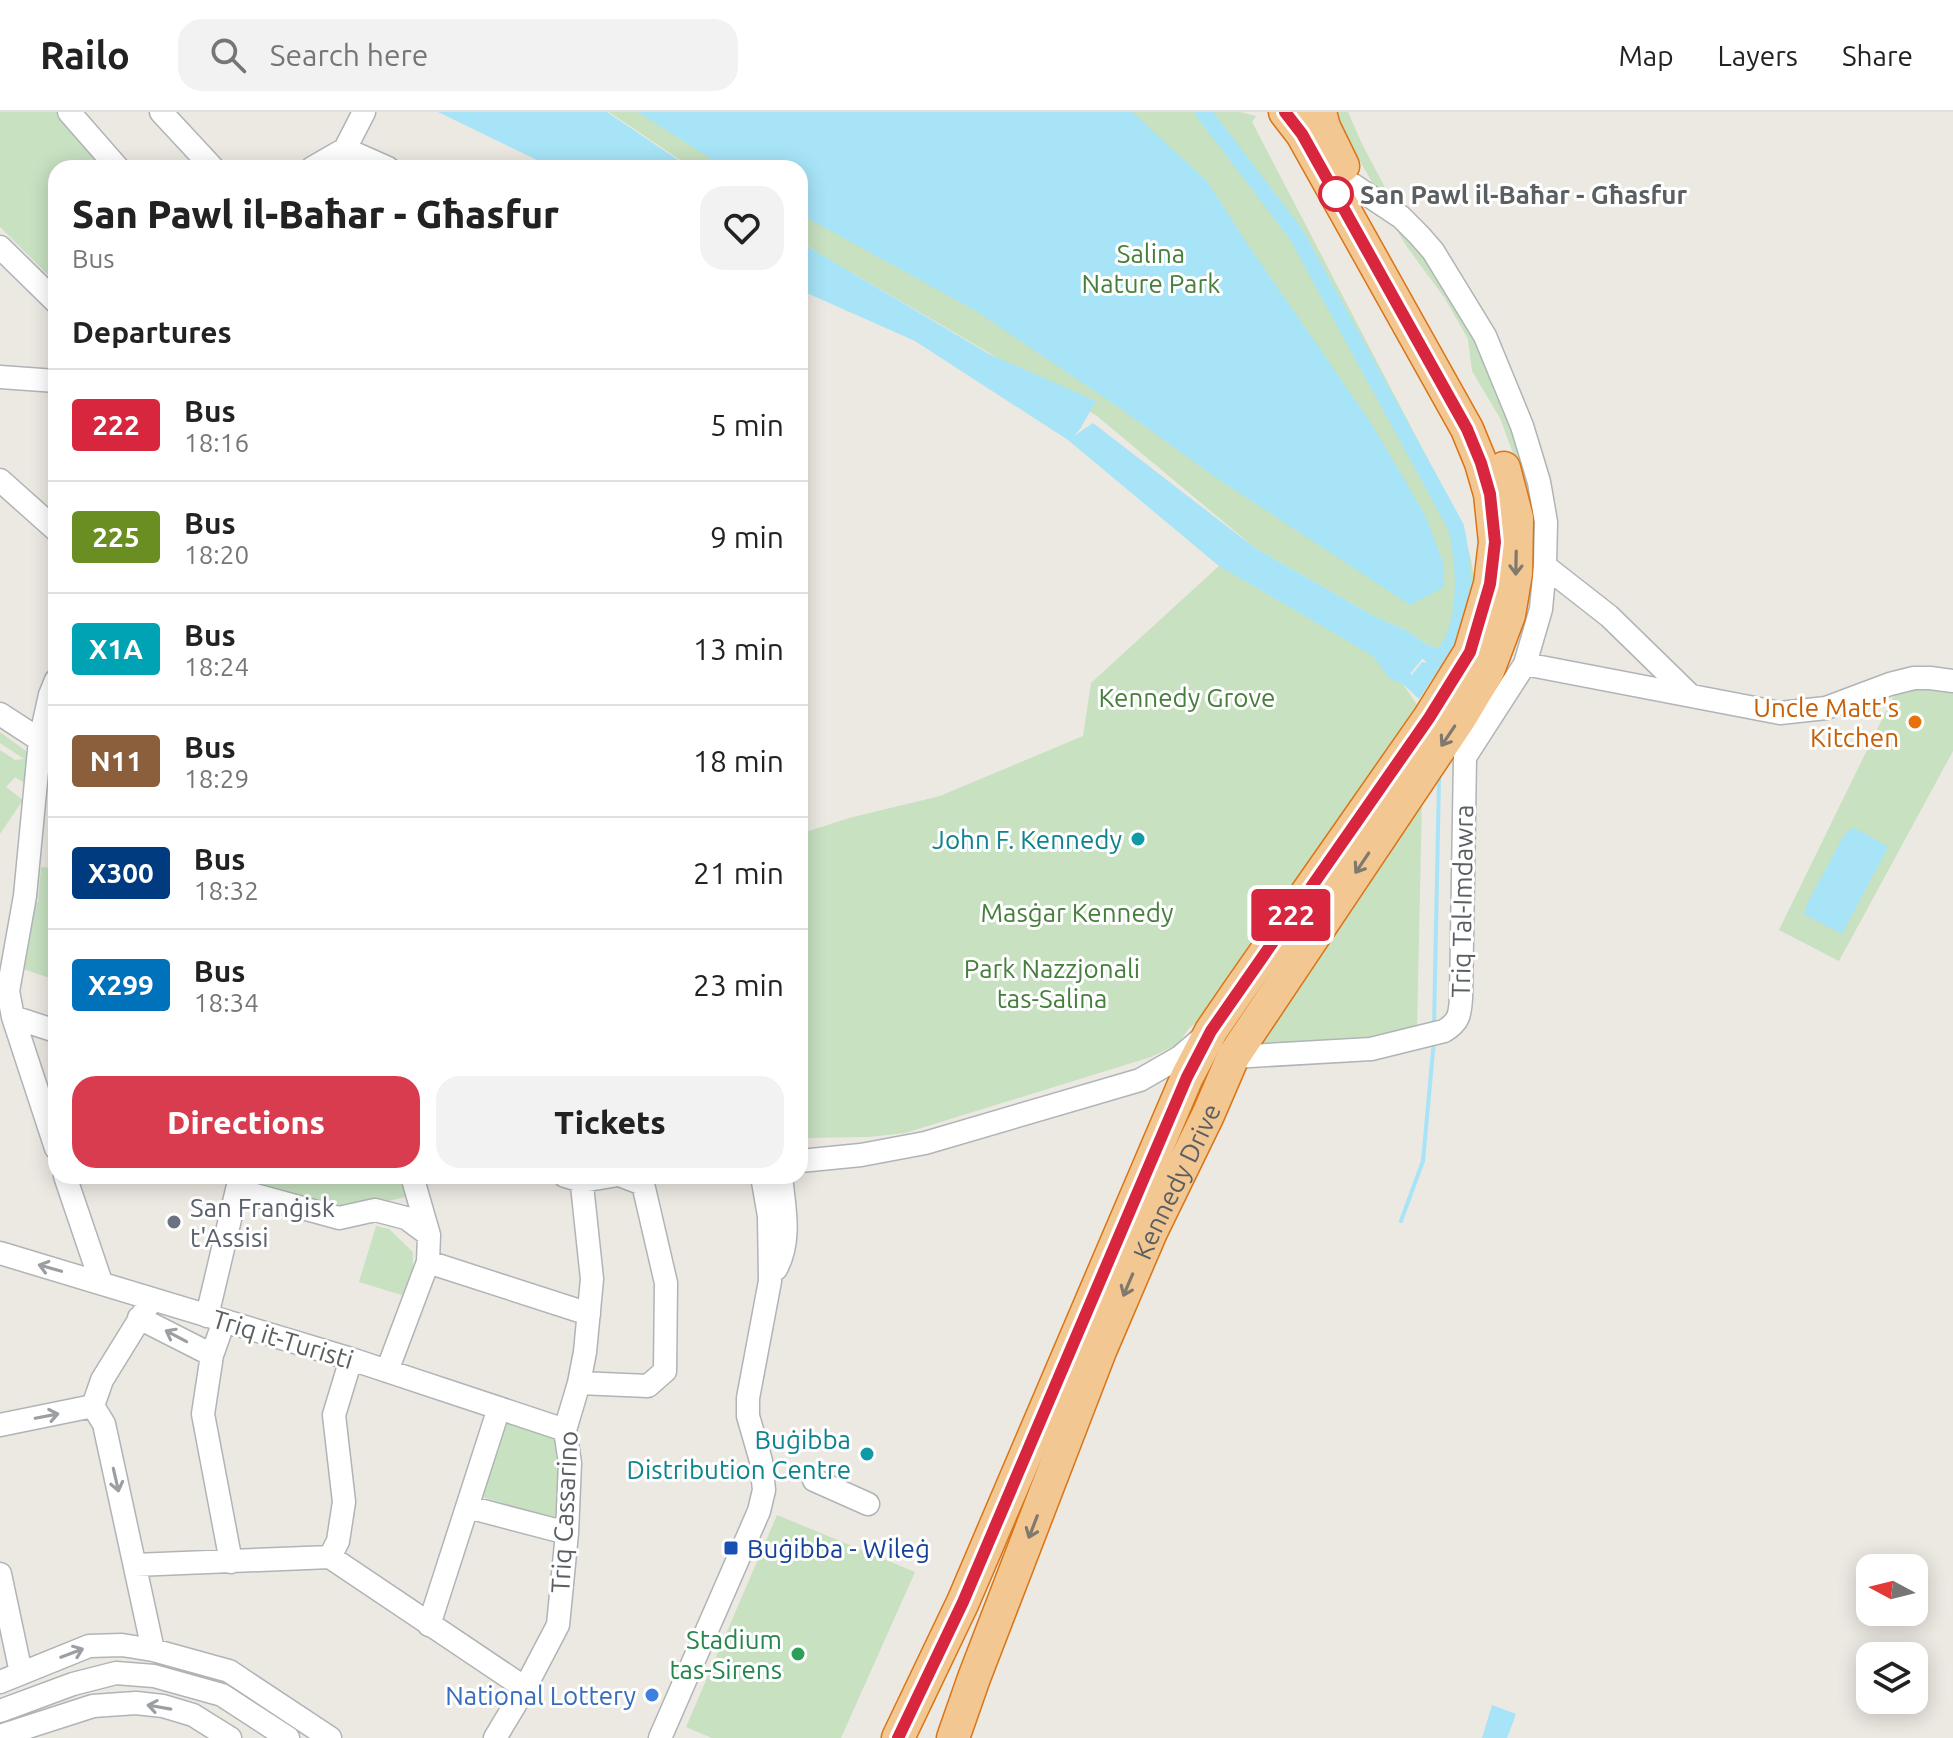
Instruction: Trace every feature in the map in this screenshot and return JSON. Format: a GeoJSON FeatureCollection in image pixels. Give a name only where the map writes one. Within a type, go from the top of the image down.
{"type":"FeatureCollection","features":[{"type":"Feature","properties":{"kind":"highway"},"geometry":{"type":"LineString","coordinates":[[1285,112],[1302,134],[1379,270],[1467,429],[1481,463],[1490,494],[1495,542],[1479,662]]}},
{"type":"Feature","properties":{"kind":"highway"},"geometry":{"type":"LineString","coordinates":[[1320,112],[1332,146],[1486,421],[1500,452],[1517,518],[1516,573],[1509,615],[1479,662]]}},
{"type":"Feature","properties":{"kind":"highway","name":"Kennedy Drive"},"geometry":{"type":"LineString","coordinates":[[898,1738],[963,1602],[1173,1107],[1211,1031],[1429,718],[1479,662]]}},
{"type":"Feature","properties":{"kind":"highway","name":"Kennedy Drive"},"geometry":{"type":"LineString","coordinates":[[953,1738],[1100,1351],[1151,1232],[1233,1057],[1460,718],[1479,662]]}},
{"type":"Feature","properties":{"kind":"street"},"geometry":{"type":"LineString","coordinates":[[69,112],[111,160]]}},
{"type":"Feature","properties":{"kind":"street"},"geometry":{"type":"LineString","coordinates":[[161,112],[206,160]]}},
{"type":"Feature","properties":{"kind":"street"},"geometry":{"type":"LineString","coordinates":[[326,160],[345,149],[355,115]]}},
{"type":"Feature","properties":{"kind":"street"},"geometry":{"type":"LineString","coordinates":[[345,149],[370,160]]}},
{"type":"Feature","properties":{"kind":"street","name":"Triq Tal-Imdawra"},"geometry":{"type":"LineString","coordinates":[[1233,1057],[1371,1049],[1444,1031],[1453,1025],[1460,1014],[1461,998],[1465,757],[1525,664],[1541,609],[1546,522],[1539,482],[1522,426],[1485,336],[1433,251],[1401,217],[1353,185]]}},
{"type":"Feature","properties":{"kind":"street"},"geometry":{"type":"LineString","coordinates":[[0,247],[48,294]]}},
{"type":"Feature","properties":{"kind":"street"},"geometry":{"type":"LineString","coordinates":[[0,377],[48,380]]}},
{"type":"Feature","properties":{"kind":"street"},"geometry":{"type":"LineString","coordinates":[[0,480],[48,523]]}},
{"type":"Feature","properties":{"kind":"street"},"geometry":{"type":"LineString","coordinates":[[1545,566],[1609,616],[1690,695]]}},
{"type":"Feature","properties":{"kind":"street"},"geometry":{"type":"LineString","coordinates":[[1525,664],[1780,713],[1826,708],[1914,678],[1953,681]]}},
{"type":"Feature","properties":{"kind":"street"},"geometry":{"type":"LineString","coordinates":[[48,704],[40,740],[25,896],[6,1019],[48,1127]]}},
{"type":"Feature","properties":{"kind":"street"},"geometry":{"type":"LineString","coordinates":[[0,714],[40,740]]}},
{"type":"Feature","properties":{"kind":"street"},"geometry":{"type":"LineString","coordinates":[[6,1019],[48,1029]]}},
{"type":"Feature","properties":{"kind":"street"},"geometry":{"type":"LineString","coordinates":[[808,1160],[925,1143],[1140,1080],[1180,1057],[1211,1031]]}},
{"type":"Feature","properties":{"kind":"street"},"geometry":{"type":"LineString","coordinates":[[1140,1080],[1155,1084],[1173,1107]]}},
{"type":"Feature","properties":{"kind":"street"},"geometry":{"type":"LineString","coordinates":[[808,1145],[885,1151]]}},
{"type":"Feature","properties":{"kind":"street"},"geometry":{"type":"LineString","coordinates":[[68,1184],[101,1282]]}},
{"type":"Feature","properties":{"kind":"street"},"geometry":{"type":"LineString","coordinates":[[231,1562],[203,1414],[238,1184]]}},
{"type":"Feature","properties":{"kind":"street"},"geometry":{"type":"LineString","coordinates":[[241,1184],[339,1218],[375,1210],[406,1218],[429,1235]]}},
{"type":"Feature","properties":{"kind":"street"},"geometry":{"type":"LineString","coordinates":[[387,1371],[428,1262],[429,1235],[414,1184]]}},
{"type":"Feature","properties":{"kind":"street","name":"Triq Cassarino"},"geometry":{"type":"LineString","coordinates":[[495,1738],[558,1625],[570,1463],[565,1430],[579,1383],[592,1279],[577,1184]]}},
{"type":"Feature","properties":{"kind":"street"},"geometry":{"type":"LineString","coordinates":[[579,1383],[648,1386],[665,1371],[666,1283],[643,1184]]}},
{"type":"Feature","properties":{"kind":"street"},"geometry":{"type":"LineString","coordinates":[[763,1184],[769,1216]]}},
{"type":"Feature","properties":{"kind":"street"},"geometry":{"type":"LineString","coordinates":[[660,1738],[759,1511],[764,1490],[761,1461],[748,1416],[748,1398],[770,1281],[771,1184]]}},
{"type":"Feature","properties":{"kind":"street"},"geometry":{"type":"LineString","coordinates":[[770,1281],[781,1260],[787,1225],[782,1184]]}},
{"type":"Feature","properties":{"kind":"street","name":"Triq it-Turisti"},"geometry":{"type":"LineString","coordinates":[[0,1253],[351,1359],[565,1430]]}},
{"type":"Feature","properties":{"kind":"street"},"geometry":{"type":"LineString","coordinates":[[428,1262],[589,1314]]}},
{"type":"Feature","properties":{"kind":"street"},"geometry":{"type":"LineString","coordinates":[[93,1406],[102,1380],[152,1299]]}},
{"type":"Feature","properties":{"kind":"street","name":"Triq it-Turisti"},"geometry":{"type":"LineString","coordinates":[[139,1318],[212,1355]]}},
{"type":"Feature","properties":{"kind":"street"},"geometry":{"type":"LineString","coordinates":[[330,1557],[338,1541],[344,1502],[334,1415],[351,1359]]}},
{"type":"Feature","properties":{"kind":"street"},"geometry":{"type":"LineString","coordinates":[[0,1425],[93,1406]]}},
{"type":"Feature","properties":{"kind":"street"},"geometry":{"type":"LineString","coordinates":[[93,1406],[104,1424],[153,1650]]}},
{"type":"Feature","properties":{"kind":"street"},"geometry":{"type":"LineString","coordinates":[[429,1625],[499,1408]]}},
{"type":"Feature","properties":{"kind":"street"},"geometry":{"type":"LineString","coordinates":[[814,1480],[868,1504]]}},
{"type":"Feature","properties":{"kind":"street"},"geometry":{"type":"LineString","coordinates":[[468,1507],[567,1533]]}},
{"type":"Feature","properties":{"kind":"street"},"geometry":{"type":"LineString","coordinates":[[135,1565],[330,1557],[525,1688]]}},
{"type":"Feature","properties":{"kind":"street"},"geometry":{"type":"LineString","coordinates":[[0,1574],[10,1677],[89,1646],[122,1645],[153,1650],[229,1671],[330,1738]]}},
{"type":"Feature","properties":{"kind":"street"},"geometry":{"type":"LineString","coordinates":[[0,1711],[73,1684],[116,1673],[154,1676],[222,1695],[288,1738]]}},
{"type":"Feature","properties":{"kind":"street"},"geometry":{"type":"LineString","coordinates":[[0,1736],[93,1706],[136,1703],[163,1706],[193,1715],[230,1738]]}},
{"type":"Feature","properties":{"kind":"green space"},"geometry":{"type":"Polygon","coordinates":[[[0,112],[59,112],[99,160],[48,160],[48,275],[0,227],[0,112]]]}},
{"type":"Feature","properties":{"kind":"green space","name":"Salina Nature Park"},"geometry":{"type":"Polygon","coordinates":[[[609,112],[1240,112],[1256,116],[1252,122],[1459,519],[1474,584],[1473,610],[1465,630],[1451,649],[1429,646],[1408,631],[1374,616],[1255,548],[1097,416],[808,246],[808,160],[680,160],[609,112]]]}},
{"type":"Feature","properties":{"kind":"green space"},"geometry":{"type":"Polygon","coordinates":[[[1337,112],[1348,112],[1396,208],[1380,196],[1345,135],[1337,112]]]}},
{"type":"Feature","properties":{"kind":"green space"},"geometry":{"type":"Polygon","coordinates":[[[1393,224],[1423,249],[1475,329],[1538,495],[1542,543],[1531,546],[1517,464],[1500,418],[1472,371],[1468,339],[1444,297],[1393,224]]]}},
{"type":"Feature","properties":{"kind":"green space","name":"Masġar Kennedy"},"geometry":{"type":"Polygon","coordinates":[[[1219,566],[1374,656],[1390,678],[1403,684],[1417,705],[1199,1021],[1189,1028],[1178,1044],[1151,1057],[905,1133],[808,1138],[808,831],[940,796],[1083,736],[1091,683],[1219,566]]]}},
{"type":"Feature","properties":{"kind":"green space"},"geometry":{"type":"Polygon","coordinates":[[[1902,685],[1953,685],[1953,751],[1839,961],[1779,930],[1894,695],[1902,685]]]}},
{"type":"Feature","properties":{"kind":"green space"},"geometry":{"type":"Polygon","coordinates":[[[0,732],[26,751],[32,762],[26,784],[15,777],[6,787],[23,800],[0,834],[0,750],[15,760],[24,759],[0,743],[0,732]]]}},
{"type":"Feature","properties":{"kind":"green space"},"geometry":{"type":"Polygon","coordinates":[[[1422,798],[1417,1029],[1368,1045],[1287,1049],[1261,1042],[1422,798]]]}},
{"type":"Feature","properties":{"kind":"green space"},"geometry":{"type":"Polygon","coordinates":[[[41,867],[48,867],[48,977],[20,968],[26,910],[38,902],[41,867]]]}},
{"type":"Feature","properties":{"kind":"green space"},"geometry":{"type":"Polygon","coordinates":[[[404,1184],[409,1196],[355,1209],[330,1208],[243,1186],[404,1184]]]}},
{"type":"Feature","properties":{"kind":"green space"},"geometry":{"type":"Polygon","coordinates":[[[376,1226],[389,1229],[413,1252],[413,1270],[405,1296],[359,1282],[376,1226]]]}},
{"type":"Feature","properties":{"kind":"green space"},"geometry":{"type":"Polygon","coordinates":[[[505,1417],[552,1433],[565,1456],[562,1522],[483,1497],[505,1417]]]}},
{"type":"Feature","properties":{"kind":"green space","name":"Stadium tas-Sirens"},"geometry":{"type":"Polygon","coordinates":[[[777,1515],[915,1572],[841,1738],[712,1738],[686,1727],[777,1515]]]}},
{"type":"Feature","properties":{"kind":"water"},"geometry":{"type":"Polygon","coordinates":[[[438,112],[607,112],[678,160],[537,160],[438,112]]]}},
{"type":"Feature","properties":{"kind":"water","name":"Salina Nature Park"},"geometry":{"type":"Polygon","coordinates":[[[638,112],[1132,112],[1207,181],[1371,423],[1425,515],[1443,562],[1444,587],[1410,605],[1215,477],[976,311],[808,218],[808,160],[713,160],[638,112]]]}},
{"type":"Feature","properties":{"kind":"water"},"geometry":{"type":"Polygon","coordinates":[[[808,247],[989,354],[1096,401],[1074,436],[1093,423],[1255,548],[1374,616],[1408,631],[1429,646],[1451,649],[1442,663],[1422,659],[1410,674],[1422,662],[1441,666],[1419,699],[1403,684],[1390,679],[1373,656],[1219,566],[1068,440],[915,341],[808,294],[808,247]]]}},
{"type":"Feature","properties":{"kind":"water"},"geometry":{"type":"Polygon","coordinates":[[[1855,828],[1888,847],[1842,934],[1804,914],[1844,835],[1855,828]]]}},
{"type":"Feature","properties":{"kind":"water"},"geometry":{"type":"Polygon","coordinates":[[[1492,1705],[1516,1714],[1507,1738],[1482,1738],[1492,1705]]]}},
{"type":"Feature","properties":{"kind":"waterway"},"geometry":{"type":"LineString","coordinates":[[1203,112],[1296,234],[1456,527],[1462,568],[1461,610],[1454,637],[1445,654],[1441,660],[1432,657]]}},
{"type":"Feature","properties":{"kind":"waterway"},"geometry":{"type":"LineString","coordinates":[[1434,1027],[1439,778]]}},
{"type":"Feature","properties":{"kind":"waterway"},"geometry":{"type":"LineString","coordinates":[[1401,1221],[1423,1161],[1434,1040]]}},
{"type":"Feature","properties":{"kind":"bus line","name":"222"},"geometry":{"type":"LineString","coordinates":[[898,1738],[963,1602],[1187,1077],[1211,1031],[1429,718],[1470,652],[1490,584],[1495,542],[1490,494],[1467,429],[1302,134],[1285,112]]}},
{"type":"Feature","properties":{"kind":"place","name":"San Pawl il-Baħar - Għasfur"},"geometry":{"type":"Point","coordinates":[1336,194]}},
{"type":"Feature","properties":{"kind":"place","name":"Uncle Matt's Kitchen"},"geometry":{"type":"Point","coordinates":[1915,722]}},
{"type":"Feature","properties":{"kind":"place","name":"John F. Kennedy"},"geometry":{"type":"Point","coordinates":[1138,839]}},
{"type":"Feature","properties":{"kind":"place","name":"San Franġisk t'Assisi"},"geometry":{"type":"Point","coordinates":[174,1222]}},
{"type":"Feature","properties":{"kind":"place","name":"Buġibba Distribution Centre"},"geometry":{"type":"Point","coordinates":[867,1454]}},
{"type":"Feature","properties":{"kind":"place","name":"Buġibba - Wileġ"},"geometry":{"type":"Point","coordinates":[731,1548]}},
{"type":"Feature","properties":{"kind":"place","name":"Stadium tas-Sirens"},"geometry":{"type":"Point","coordinates":[798,1654]}},
{"type":"Feature","properties":{"kind":"place","name":"National Lottery"},"geometry":{"type":"Point","coordinates":[652,1695]}},
{"type":"Feature","properties":{"kind":"park label","name":"Kennedy Grove"},"geometry":{"type":"Point","coordinates":[1187,697]}},
{"type":"Feature","properties":{"kind":"park label","name":"Park Nazzjonali tas-Salina"},"geometry":{"type":"Point","coordinates":[1052,983]}}]}
